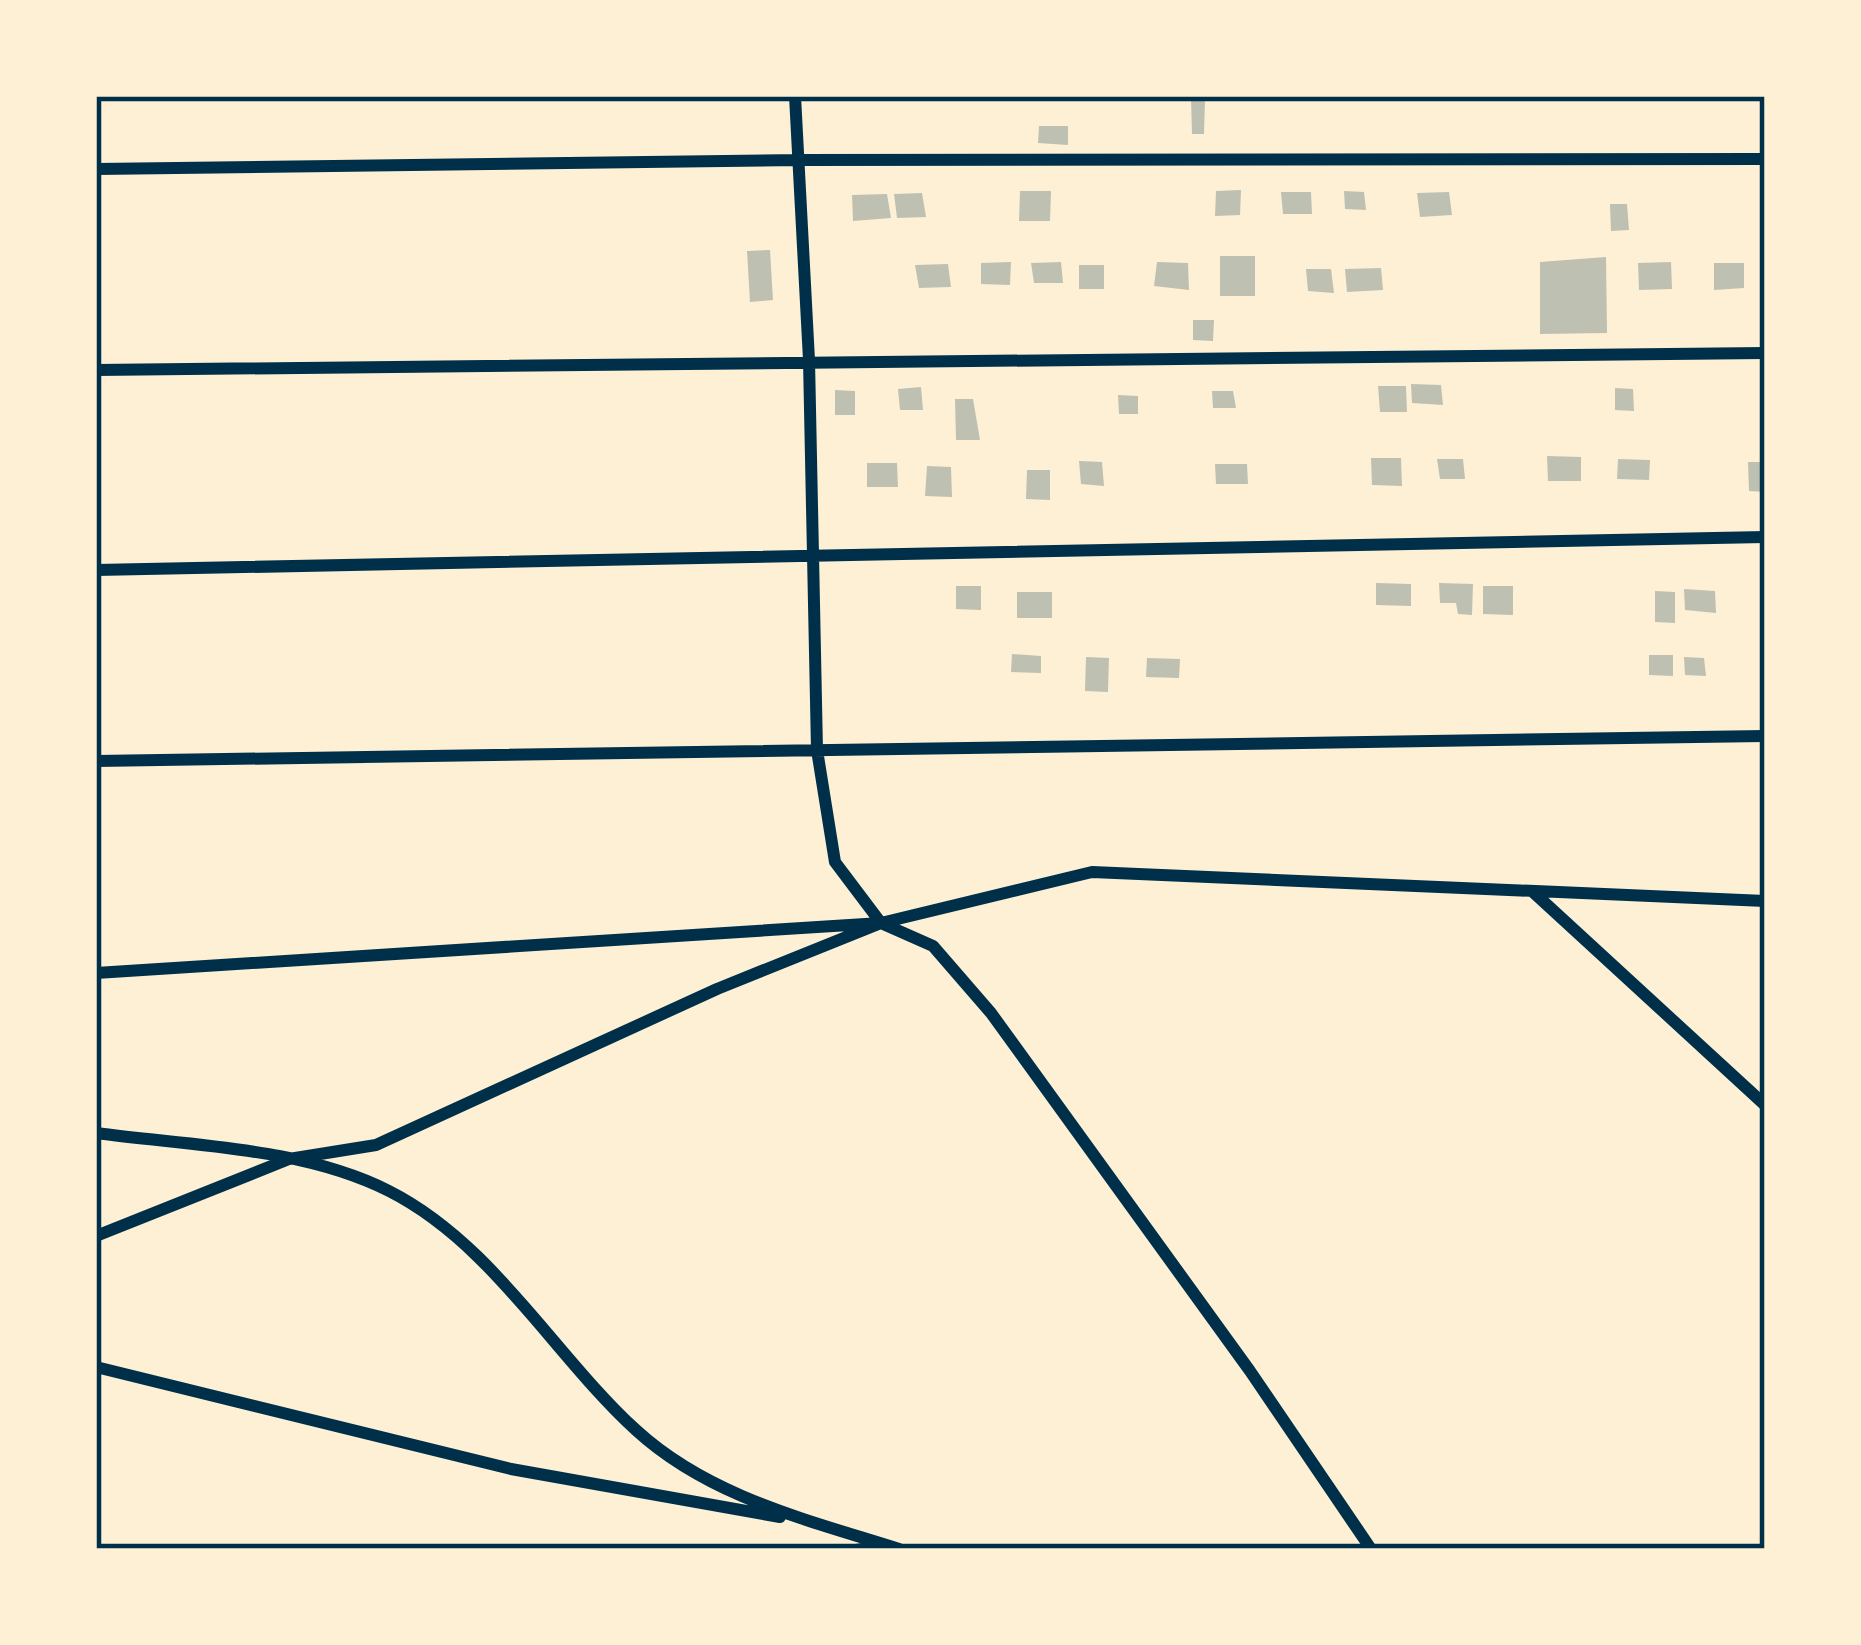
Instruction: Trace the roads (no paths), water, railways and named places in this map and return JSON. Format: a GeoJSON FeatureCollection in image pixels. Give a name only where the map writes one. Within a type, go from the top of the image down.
{"type":"FeatureCollection","features":[{"type":"Feature","properties":{"kind":"street"},"geometry":{"type":"LineString","coordinates":[[795,96],[809,360],[817,750],[835,862],[881,922]]}},
{"type":"Feature","properties":{"kind":"street"},"geometry":{"type":"LineString","coordinates":[[96,169],[799,160],[1765,159]]}},
{"type":"Feature","properties":{"kind":"street"},"geometry":{"type":"LineString","coordinates":[[96,370],[1765,353]]}},
{"type":"Feature","properties":{"kind":"street"},"geometry":{"type":"LineString","coordinates":[[96,570],[1765,537]]}},
{"type":"Feature","properties":{"kind":"street"},"geometry":{"type":"LineString","coordinates":[[96,761],[1765,736]]}},
{"type":"Feature","properties":{"kind":"street"},"geometry":{"type":"LineString","coordinates":[[96,1236],[289,1159],[376,1145],[717,989],[881,922],[1092,872],[1765,901]]}},
{"type":"Feature","properties":{"kind":"street"},"geometry":{"type":"LineString","coordinates":[[1532,890],[1765,1105]]}},
{"type":"Feature","properties":{"kind":"street"},"geometry":{"type":"LineString","coordinates":[[96,973],[881,922],[934,946],[991,1013],[1250,1371],[1371,1549]]}},
{"type":"Feature","properties":{"kind":"street"},"geometry":{"type":"LineString","coordinates":[[96,1133],[289,1159],[389,1191],[471,1251],[637,1431],[694,1473],[817,1524],[899,1549]]}},
{"type":"Feature","properties":{"kind":"street"},"geometry":{"type":"LineString","coordinates":[[96,1366],[511,1468],[817,1524]]}},
{"type":"Feature","properties":{"kind":"lane"},"geometry":{"type":"LineString","coordinates":[[843,1549],[881,1543]]}}]}
